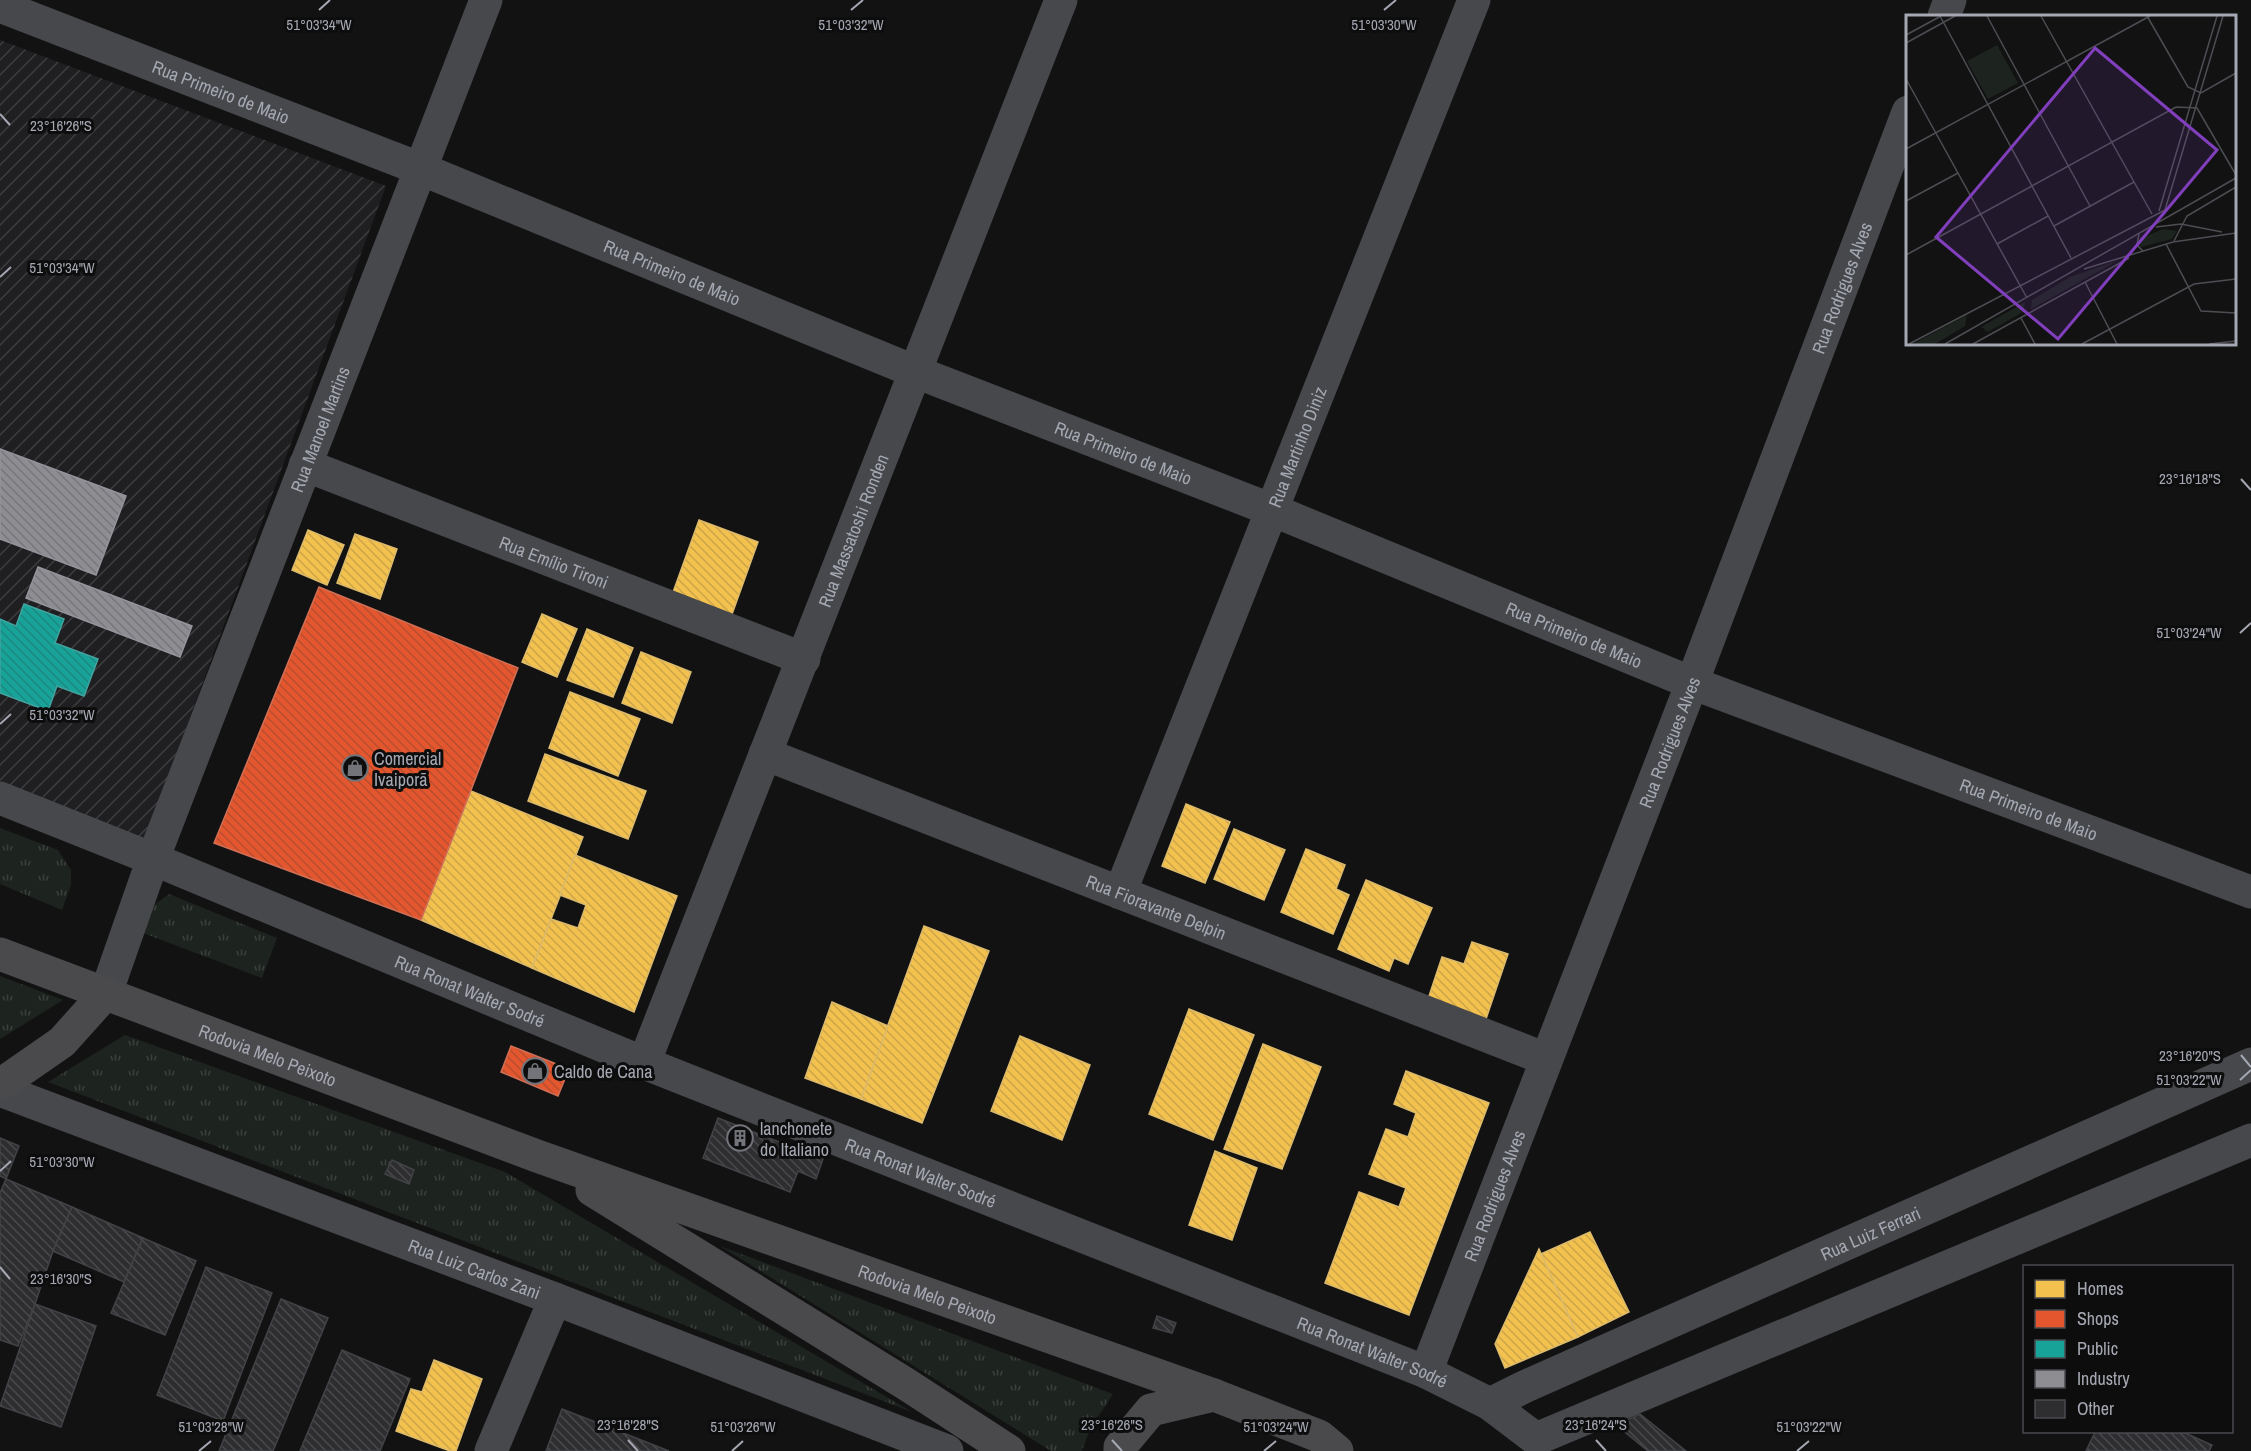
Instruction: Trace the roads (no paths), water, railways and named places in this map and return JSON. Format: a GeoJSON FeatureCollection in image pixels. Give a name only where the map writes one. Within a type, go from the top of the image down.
{"type":"FeatureCollection","features":[{"type":"Feature","properties":{"kind":"main road","name":"Rodovia Melo Peixoto"},"geometry":{"type":"LineString","coordinates":[[0,954],[537,1156],[1214,1395],[1328,1444]]}},
{"type":"Feature","properties":{"kind":"main road"},"geometry":{"type":"LineString","coordinates":[[0,1085],[62,1042],[106,993]]}},
{"type":"Feature","properties":{"kind":"main road","name":"Rodovia Melo Peixoto"},"geometry":{"type":"LineString","coordinates":[[537,1156],[906,1384],[1009,1451]]}},
{"type":"Feature","properties":{"kind":"main road"},"geometry":{"type":"LineString","coordinates":[[1120,1451],[1120,1447],[1151,1410],[1214,1395]]}},
{"type":"Feature","properties":{"kind":"street","name":"Rua Manoel Martins"},"geometry":{"type":"LineString","coordinates":[[106,993],[153,859],[486,0]]}},
{"type":"Feature","properties":{"kind":"street","name":"Rua Massatoshi Ronden"},"geometry":{"type":"LineString","coordinates":[[644,1063],[1061,0]]}},
{"type":"Feature","properties":{"kind":"street","name":"Rua Martinho Diniz"},"geometry":{"type":"LineString","coordinates":[[1120,893],[1474,0]]}},
{"type":"Feature","properties":{"kind":"street"},"geometry":{"type":"LineString","coordinates":[[1944,15],[1950,0]]}},
{"type":"Feature","properties":{"kind":"street","name":"Rua Primeiro de Maio"},"geometry":{"type":"LineString","coordinates":[[0,6],[421,169],[916,372],[1272,510],[1692,682],[2251,892]]}},
{"type":"Feature","properties":{"kind":"street","name":"Rua Rodrigues Alves"},"geometry":{"type":"LineString","coordinates":[[1426,1372],[1692,682],[1906,117]]}},
{"type":"Feature","properties":{"kind":"street","name":"Rua Emílio Tironi"},"geometry":{"type":"LineString","coordinates":[[305,465],[804,659]]}},
{"type":"Feature","properties":{"kind":"street","name":"Rua Fioravante Delpin"},"geometry":{"type":"LineString","coordinates":[[765,754],[1546,1059]]}},
{"type":"Feature","properties":{"kind":"street","name":"Rua Ronat Walter Sodré"},"geometry":{"type":"LineString","coordinates":[[0,798],[153,859],[644,1063],[1426,1372],[1490,1404],[1536,1445]]}},
{"type":"Feature","properties":{"kind":"street","name":"Rua Luiz Ferrari"},"geometry":{"type":"LineString","coordinates":[[1490,1404],[2251,1064]]}},
{"type":"Feature","properties":{"kind":"street","name":"Rua Luiz Carlos Zani"},"geometry":{"type":"LineString","coordinates":[[0,1090],[555,1299],[947,1451]]}},
{"type":"Feature","properties":{"kind":"street"},"geometry":{"type":"LineString","coordinates":[[1536,1445],[2251,1140]]}},
{"type":"Feature","properties":{"kind":"street"},"geometry":{"type":"LineString","coordinates":[[491,1451],[555,1299]]}},
{"type":"Feature","properties":{"kind":"place","name":"Comercial Ivaiporã"},"geometry":{"type":"Point","coordinates":[355,768]}},
{"type":"Feature","properties":{"kind":"place","name":"Caldo de Cana"},"geometry":{"type":"Point","coordinates":[535,1071]}},
{"type":"Feature","properties":{"kind":"place","name":"lanchonete do Italiano"},"geometry":{"type":"Point","coordinates":[740,1138]}}]}
